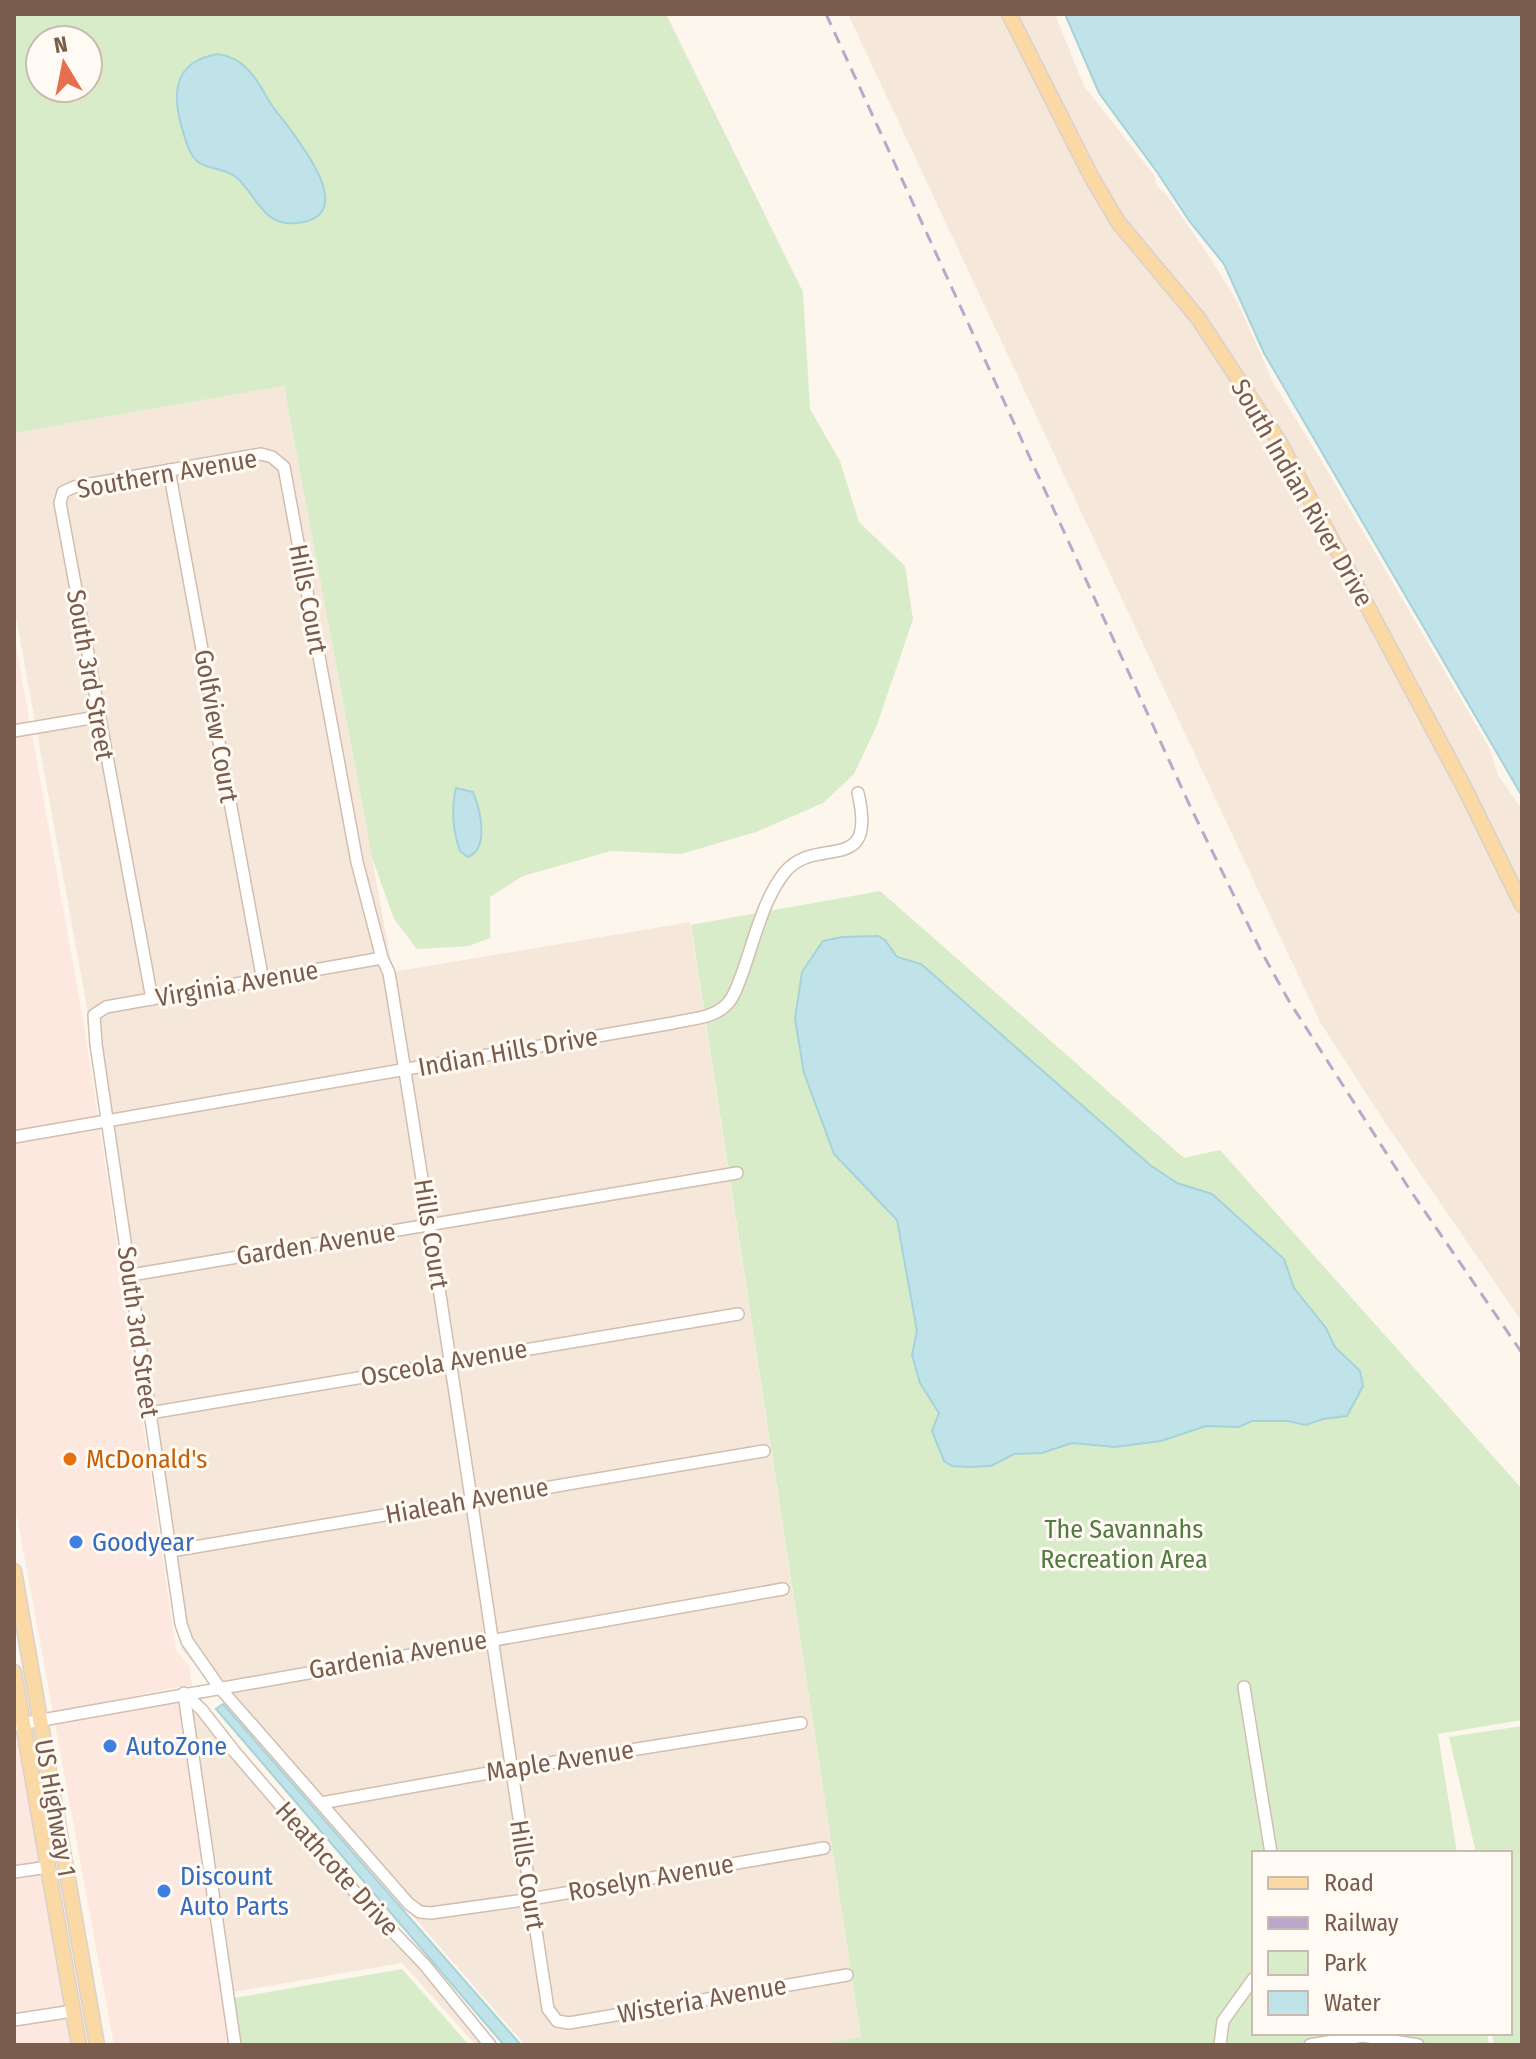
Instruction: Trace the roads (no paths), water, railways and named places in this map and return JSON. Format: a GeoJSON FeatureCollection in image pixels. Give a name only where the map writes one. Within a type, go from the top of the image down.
{"type":"FeatureCollection","features":[{"type":"Feature","properties":{"kind":"main road","name":"South Indian River Drive"},"geometry":{"type":"LineString","coordinates":[[1009,14],[1092,178],[1118,222],[1198,318],[1280,443],[1464,787],[1522,905]]}},
{"type":"Feature","properties":{"kind":"main road","name":"US Highway 1"},"geometry":{"type":"LineString","coordinates":[[14,1571],[97,2045]]}},
{"type":"Feature","properties":{"kind":"main road","name":"US Highway 1"},"geometry":{"type":"LineString","coordinates":[[14,1672],[19,1724],[79,2045]]}},
{"type":"Feature","properties":{"kind":"street","name":"Southern Avenue"},"geometry":{"type":"LineString","coordinates":[[63,492],[74,487],[261,454],[272,457]]}},
{"type":"Feature","properties":{"kind":"street","name":"Hills Court"},"geometry":{"type":"LineString","coordinates":[[272,457],[284,467],[357,862],[382,958],[389,973],[451,1361],[548,2009],[557,2021]]}},
{"type":"Feature","properties":{"kind":"street","name":"Golfview Court"},"geometry":{"type":"LineString","coordinates":[[169,470],[263,981]]}},
{"type":"Feature","properties":{"kind":"street","name":"South 3rd Street"},"geometry":{"type":"LineString","coordinates":[[63,492],[60,503],[97,717],[152,999]]}},
{"type":"Feature","properties":{"kind":"street"},"geometry":{"type":"LineString","coordinates":[[14,731],[97,717]]}},
{"type":"Feature","properties":{"kind":"street","name":"Indian Hills Drive"},"geometry":{"type":"LineString","coordinates":[[14,1137],[714,1014],[727,1005],[735,991],[770,899],[786,870],[804,859],[849,849],[858,838],[862,824],[858,793]]}},
{"type":"Feature","properties":{"kind":"street","name":"Virginia Avenue"},"geometry":{"type":"LineString","coordinates":[[94,1015],[106,1007],[382,958]]}},
{"type":"Feature","properties":{"kind":"street","name":"South 3rd Street"},"geometry":{"type":"LineString","coordinates":[[94,1015],[181,1624],[187,1641],[219,1687],[409,1904],[420,1912],[431,1913]]}},
{"type":"Feature","properties":{"kind":"street","name":"Garden Avenue"},"geometry":{"type":"LineString","coordinates":[[131,1275],[737,1173]]}},
{"type":"Feature","properties":{"kind":"street","name":"Osceola Avenue"},"geometry":{"type":"LineString","coordinates":[[150,1413],[738,1314]]}},
{"type":"Feature","properties":{"kind":"street","name":"Hialeah Avenue"},"geometry":{"type":"LineString","coordinates":[[171,1551],[764,1451]]}},
{"type":"Feature","properties":{"kind":"street","name":"Gardenia Avenue"},"geometry":{"type":"LineString","coordinates":[[19,1724],[783,1589]]}},
{"type":"Feature","properties":{"kind":"street"},"geometry":{"type":"LineString","coordinates":[[1244,1687],[1271,1851]]}},
{"type":"Feature","properties":{"kind":"street"},"geometry":{"type":"LineString","coordinates":[[184,1693],[235,2045]]}},
{"type":"Feature","properties":{"kind":"street","name":"Heathcote Drive"},"geometry":{"type":"LineString","coordinates":[[184,1693],[424,1964],[490,2045]]}},
{"type":"Feature","properties":{"kind":"street"},"geometry":{"type":"LineString","coordinates":[[189,1726],[208,1718]]}},
{"type":"Feature","properties":{"kind":"street","name":"Maple Avenue"},"geometry":{"type":"LineString","coordinates":[[321,1803],[801,1723]]}},
{"type":"Feature","properties":{"kind":"street","name":"Roselyn Avenue"},"geometry":{"type":"LineString","coordinates":[[431,1913],[531,1899],[824,1848]]}},
{"type":"Feature","properties":{"kind":"street"},"geometry":{"type":"LineString","coordinates":[[14,1872],[48,1867]]}},
{"type":"Feature","properties":{"kind":"street","name":"Wisteria Avenue"},"geometry":{"type":"LineString","coordinates":[[557,2021],[569,2023],[847,1975]]}},
{"type":"Feature","properties":{"kind":"street"},"geometry":{"type":"LineString","coordinates":[[1220,2045],[1223,2021],[1252,1981]]}},
{"type":"Feature","properties":{"kind":"street"},"geometry":{"type":"LineString","coordinates":[[14,2020],[73,2011]]}},
{"type":"Feature","properties":{"kind":"street"},"geometry":{"type":"LineString","coordinates":[[1310,2045],[1363,2036],[1418,2045]]}},
{"type":"Feature","properties":{"kind":"water"},"geometry":{"type":"Polygon","coordinates":[[[1065,14],[1522,14],[1522,796],[1264,353],[1224,264],[1190,222],[1099,93],[1065,14]]]}},
{"type":"Feature","properties":{"kind":"water"},"geometry":{"type":"Polygon","coordinates":[[[218,54],[236,60],[250,71],[306,152],[324,189],[325,205],[316,217],[297,223],[276,220],[262,209],[237,178],[228,172],[202,165],[191,153],[180,121],[178,84],[191,65],[218,54]]]}},
{"type":"Feature","properties":{"kind":"water"},"geometry":{"type":"Polygon","coordinates":[[[456,788],[473,792],[480,818],[479,845],[468,857],[460,851],[454,828],[456,788]]]}},
{"type":"Feature","properties":{"kind":"water"},"geometry":{"type":"Polygon","coordinates":[[[878,936],[885,940],[897,957],[921,964],[1150,1165],[1177,1183],[1212,1194],[1284,1259],[1294,1288],[1326,1328],[1335,1347],[1360,1371],[1363,1386],[1347,1416],[1306,1425],[1288,1421],[1252,1421],[1239,1427],[1206,1426],[1161,1441],[1115,1447],[1072,1443],[1042,1453],[1014,1454],[991,1466],[952,1466],[944,1461],[932,1431],[939,1413],[920,1383],[912,1355],[917,1331],[897,1220],[834,1154],[804,1073],[795,1019],[802,972],[823,941],[878,936]]]}},
{"type":"Feature","properties":{"kind":"water"},"geometry":{"type":"Polygon","coordinates":[[[223,1704],[521,2045],[504,2045],[216,1709],[223,1704]]]}},
{"type":"Feature","properties":{"kind":"railway"},"geometry":{"type":"LineString","coordinates":[[826,14],[1190,806],[1261,951],[1289,1001],[1408,1187],[1522,1353]]}},
{"type":"Feature","properties":{"kind":"place","name":"McDonald's"},"geometry":{"type":"Point","coordinates":[70,1459]}},
{"type":"Feature","properties":{"kind":"place","name":"Goodyear"},"geometry":{"type":"Point","coordinates":[76,1542]}},
{"type":"Feature","properties":{"kind":"place","name":"AutoZone"},"geometry":{"type":"Point","coordinates":[110,1746]}},
{"type":"Feature","properties":{"kind":"place","name":"Discount Auto Parts"},"geometry":{"type":"Point","coordinates":[164,1891]}},
{"type":"Feature","properties":{"kind":"park label","name":"The Savannahs Recreation Area"},"geometry":{"type":"Point","coordinates":[1124,1544]}}]}
